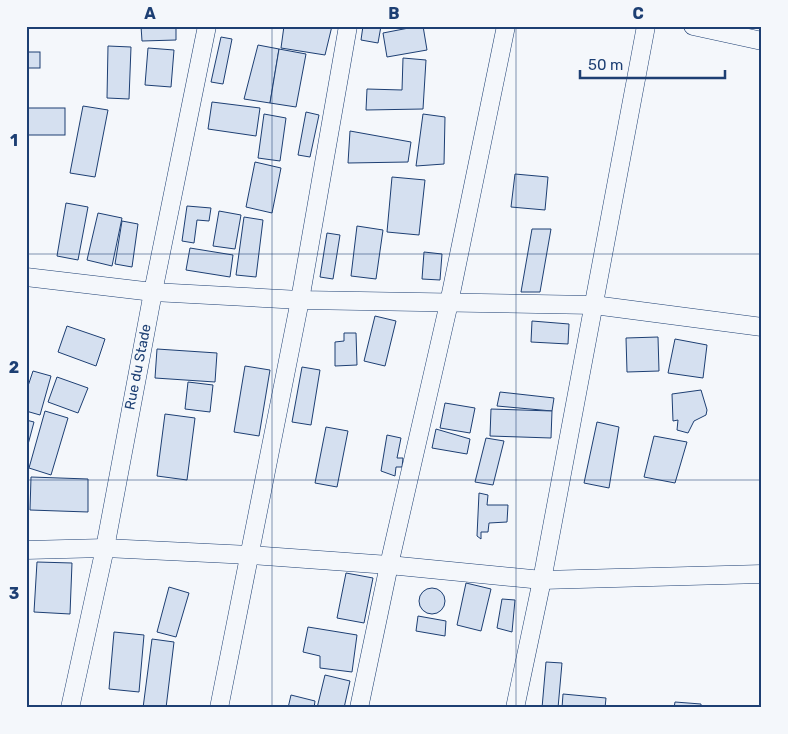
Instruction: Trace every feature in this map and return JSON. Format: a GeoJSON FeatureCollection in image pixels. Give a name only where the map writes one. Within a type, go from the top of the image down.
{"type":"FeatureCollection","features":[{"type":"Feature","properties":{"kind":"street","name":"Rue du Stade"},"geometry":{"type":"LineString","coordinates":[[70,708],[105,548],[152,292],[207,26]]}},
{"type":"Feature","properties":{"kind":"street"},"geometry":{"type":"LineString","coordinates":[[219,708],[300,300],[348,26]]}},
{"type":"Feature","properties":{"kind":"street"},"geometry":{"type":"LineString","coordinates":[[359,708],[389,565],[449,303],[506,26]]}},
{"type":"Feature","properties":{"kind":"street"},"geometry":{"type":"LineString","coordinates":[[515,708],[542,580],[646,26]]}},
{"type":"Feature","properties":{"kind":"street"},"geometry":{"type":"LineString","coordinates":[[692,26],[762,41]]}},
{"type":"Feature","properties":{"kind":"street"},"geometry":{"type":"LineString","coordinates":[[26,277],[152,292],[300,300],[594,305],[762,327]]}},
{"type":"Feature","properties":{"kind":"street"},"geometry":{"type":"LineString","coordinates":[[26,550],[105,548],[250,555],[389,565],[542,580],[762,574]]}},
{"type":"Feature","properties":{"kind":"building"},"geometry":{"type":"Polygon","coordinates":[[[141,26],[176,26],[176,40],[142,41],[141,26]]]}},
{"type":"Feature","properties":{"kind":"building"},"geometry":{"type":"Polygon","coordinates":[[[284,26],[332,26],[325,55],[281,48],[284,26]]]}},
{"type":"Feature","properties":{"kind":"building"},"geometry":{"type":"Polygon","coordinates":[[[363,26],[381,26],[378,43],[361,40],[363,26]]]}},
{"type":"Feature","properties":{"kind":"building"},"geometry":{"type":"Polygon","coordinates":[[[423,26],[427,50],[387,57],[383,33],[423,26]]]}},
{"type":"Feature","properties":{"kind":"building"},"geometry":{"type":"Polygon","coordinates":[[[221,37],[232,39],[223,84],[211,82],[221,37]]]}},
{"type":"Feature","properties":{"kind":"building"},"geometry":{"type":"Polygon","coordinates":[[[258,45],[279,49],[270,103],[244,99],[258,45]]]}},
{"type":"Feature","properties":{"kind":"building"},"geometry":{"type":"Polygon","coordinates":[[[108,46],[131,47],[129,99],[107,98],[108,46]]]}},
{"type":"Feature","properties":{"kind":"building"},"geometry":{"type":"Polygon","coordinates":[[[148,48],[174,50],[171,87],[145,85],[148,48]]]}},
{"type":"Feature","properties":{"kind":"building"},"geometry":{"type":"Polygon","coordinates":[[[279,49],[306,54],[296,107],[270,103],[279,49]]]}},
{"type":"Feature","properties":{"kind":"building"},"geometry":{"type":"Polygon","coordinates":[[[26,52],[40,52],[40,68],[26,68],[26,52]]]}},
{"type":"Feature","properties":{"kind":"building"},"geometry":{"type":"Polygon","coordinates":[[[403,58],[426,60],[423,109],[366,110],[367,89],[402,90],[403,58]]]}},
{"type":"Feature","properties":{"kind":"building"},"geometry":{"type":"Polygon","coordinates":[[[212,102],[260,108],[256,136],[208,129],[212,102]]]}},
{"type":"Feature","properties":{"kind":"building"},"geometry":{"type":"Polygon","coordinates":[[[83,106],[108,110],[95,177],[70,173],[83,106]]]}},
{"type":"Feature","properties":{"kind":"building"},"geometry":{"type":"Polygon","coordinates":[[[27,108],[65,108],[65,135],[27,135],[27,108]]]}},
{"type":"Feature","properties":{"kind":"building"},"geometry":{"type":"Polygon","coordinates":[[[306,112],[319,115],[310,157],[298,155],[306,112]]]}},
{"type":"Feature","properties":{"kind":"building"},"geometry":{"type":"Polygon","coordinates":[[[264,114],[286,118],[280,161],[258,158],[264,114]]]}},
{"type":"Feature","properties":{"kind":"building"},"geometry":{"type":"Polygon","coordinates":[[[423,114],[445,117],[444,164],[416,166],[423,114]]]}},
{"type":"Feature","properties":{"kind":"building"},"geometry":{"type":"Polygon","coordinates":[[[350,131],[411,142],[408,162],[348,163],[350,131]]]}},
{"type":"Feature","properties":{"kind":"building"},"geometry":{"type":"Polygon","coordinates":[[[255,162],[281,168],[272,213],[246,207],[255,162]]]}},
{"type":"Feature","properties":{"kind":"building"},"geometry":{"type":"Polygon","coordinates":[[[515,174],[548,177],[545,210],[511,207],[515,174]]]}},
{"type":"Feature","properties":{"kind":"building"},"geometry":{"type":"Polygon","coordinates":[[[392,177],[425,180],[419,235],[387,232],[392,177]]]}},
{"type":"Feature","properties":{"kind":"building"},"geometry":{"type":"Polygon","coordinates":[[[66,203],[88,207],[78,260],[57,256],[66,203]]]}},
{"type":"Feature","properties":{"kind":"building"},"geometry":{"type":"Polygon","coordinates":[[[187,206],[211,208],[209,221],[197,220],[194,243],[182,241],[187,206]]]}},
{"type":"Feature","properties":{"kind":"building"},"geometry":{"type":"Polygon","coordinates":[[[219,211],[241,215],[235,249],[213,246],[219,211]]]}},
{"type":"Feature","properties":{"kind":"building"},"geometry":{"type":"Polygon","coordinates":[[[98,213],[122,218],[112,266],[87,260],[98,213]]]}},
{"type":"Feature","properties":{"kind":"building"},"geometry":{"type":"Polygon","coordinates":[[[244,217],[263,220],[256,277],[236,275],[244,217]]]}},
{"type":"Feature","properties":{"kind":"building"},"geometry":{"type":"Polygon","coordinates":[[[122,221],[138,224],[132,267],[115,264],[122,221]]]}},
{"type":"Feature","properties":{"kind":"building"},"geometry":{"type":"Polygon","coordinates":[[[357,226],[383,230],[376,279],[351,276],[357,226]]]}},
{"type":"Feature","properties":{"kind":"building"},"geometry":{"type":"Polygon","coordinates":[[[532,229],[551,229],[540,292],[521,292],[532,229]]]}},
{"type":"Feature","properties":{"kind":"building"},"geometry":{"type":"Polygon","coordinates":[[[327,233],[340,235],[333,279],[320,277],[327,233]]]}},
{"type":"Feature","properties":{"kind":"building"},"geometry":{"type":"Polygon","coordinates":[[[190,248],[233,255],[230,277],[186,270],[190,248]]]}},
{"type":"Feature","properties":{"kind":"building"},"geometry":{"type":"Polygon","coordinates":[[[424,252],[442,254],[440,280],[422,279],[424,252]]]}},
{"type":"Feature","properties":{"kind":"building"},"geometry":{"type":"Polygon","coordinates":[[[375,316],[396,321],[385,366],[364,361],[375,316]]]}},
{"type":"Feature","properties":{"kind":"building"},"geometry":{"type":"Polygon","coordinates":[[[532,321],[569,324],[568,344],[531,342],[532,321]]]}},
{"type":"Feature","properties":{"kind":"building"},"geometry":{"type":"Polygon","coordinates":[[[67,326],[105,339],[96,366],[58,352],[67,326]]]}},
{"type":"Feature","properties":{"kind":"building"},"geometry":{"type":"Polygon","coordinates":[[[344,333],[356,333],[357,365],[335,366],[335,342],[344,341],[344,333]]]}},
{"type":"Feature","properties":{"kind":"building"},"geometry":{"type":"Polygon","coordinates":[[[658,337],[659,371],[627,372],[626,338],[658,337]]]}},
{"type":"Feature","properties":{"kind":"building"},"geometry":{"type":"Polygon","coordinates":[[[675,339],[707,345],[703,378],[668,373],[675,339]]]}},
{"type":"Feature","properties":{"kind":"building"},"geometry":{"type":"Polygon","coordinates":[[[157,349],[217,353],[215,382],[155,378],[157,349]]]}},
{"type":"Feature","properties":{"kind":"building"},"geometry":{"type":"Polygon","coordinates":[[[245,366],[270,370],[259,436],[234,432],[245,366]]]}},
{"type":"Feature","properties":{"kind":"building"},"geometry":{"type":"Polygon","coordinates":[[[302,367],[320,370],[311,425],[292,422],[302,367]]]}},
{"type":"Feature","properties":{"kind":"building"},"geometry":{"type":"Polygon","coordinates":[[[33,371],[51,376],[40,415],[26,411],[26,392],[33,371]]]}},
{"type":"Feature","properties":{"kind":"building"},"geometry":{"type":"Polygon","coordinates":[[[57,377],[88,388],[78,413],[48,402],[57,377]]]}},
{"type":"Feature","properties":{"kind":"building"},"geometry":{"type":"Polygon","coordinates":[[[188,382],[213,385],[210,412],[185,409],[188,382]]]}},
{"type":"Feature","properties":{"kind":"building"},"geometry":{"type":"Polygon","coordinates":[[[701,390],[707,410],[706,415],[694,421],[688,433],[677,430],[678,420],[673,421],[672,394],[701,390]]]}},
{"type":"Feature","properties":{"kind":"building"},"geometry":{"type":"Polygon","coordinates":[[[500,392],[554,398],[552,411],[497,406],[500,392]]]}},
{"type":"Feature","properties":{"kind":"building"},"geometry":{"type":"Polygon","coordinates":[[[445,403],[475,408],[470,433],[440,428],[445,403]]]}},
{"type":"Feature","properties":{"kind":"building"},"geometry":{"type":"Polygon","coordinates":[[[491,409],[552,411],[551,438],[490,436],[491,409]]]}},
{"type":"Feature","properties":{"kind":"building"},"geometry":{"type":"Polygon","coordinates":[[[45,411],[68,418],[51,475],[29,468],[45,411]]]}},
{"type":"Feature","properties":{"kind":"building"},"geometry":{"type":"Polygon","coordinates":[[[165,414],[195,418],[187,480],[157,476],[165,414]]]}},
{"type":"Feature","properties":{"kind":"building"},"geometry":{"type":"Polygon","coordinates":[[[26,420],[34,422],[26,452],[26,420]]]}},
{"type":"Feature","properties":{"kind":"building"},"geometry":{"type":"Polygon","coordinates":[[[597,422],[619,427],[609,488],[584,483],[597,422]]]}},
{"type":"Feature","properties":{"kind":"building"},"geometry":{"type":"Polygon","coordinates":[[[326,427],[348,431],[337,487],[315,483],[326,427]]]}},
{"type":"Feature","properties":{"kind":"building"},"geometry":{"type":"Polygon","coordinates":[[[436,429],[470,439],[467,454],[432,448],[436,429]]]}},
{"type":"Feature","properties":{"kind":"building"},"geometry":{"type":"Polygon","coordinates":[[[387,435],[401,438],[397,458],[403,458],[402,467],[396,467],[395,476],[381,471],[387,435]]]}},
{"type":"Feature","properties":{"kind":"building"},"geometry":{"type":"Polygon","coordinates":[[[654,436],[687,442],[675,483],[644,477],[654,436]]]}},
{"type":"Feature","properties":{"kind":"building"},"geometry":{"type":"Polygon","coordinates":[[[486,438],[504,441],[493,485],[475,482],[486,438]]]}},
{"type":"Feature","properties":{"kind":"building"},"geometry":{"type":"Polygon","coordinates":[[[31,477],[88,479],[88,512],[30,510],[31,477]]]}},
{"type":"Feature","properties":{"kind":"building"},"geometry":{"type":"Polygon","coordinates":[[[479,493],[488,495],[487,505],[508,505],[507,522],[489,523],[488,532],[481,532],[481,539],[477,536],[479,493]]]}},
{"type":"Feature","properties":{"kind":"building"},"geometry":{"type":"Polygon","coordinates":[[[37,562],[72,563],[70,614],[34,612],[37,562]]]}},
{"type":"Feature","properties":{"kind":"building"},"geometry":{"type":"Polygon","coordinates":[[[346,573],[373,578],[364,623],[337,618],[346,573]]]}},
{"type":"Feature","properties":{"kind":"building"},"geometry":{"type":"Polygon","coordinates":[[[466,583],[491,589],[481,631],[457,625],[466,583]]]}},
{"type":"Feature","properties":{"kind":"building"},"geometry":{"type":"Polygon","coordinates":[[[169,587],[189,593],[176,637],[157,632],[169,587]]]}},
{"type":"Feature","properties":{"kind":"building"},"geometry":{"type":"Polygon","coordinates":[[[432,588],[441,592],[445,601],[441,610],[432,614],[423,610],[419,601],[423,592],[432,588]]]}},
{"type":"Feature","properties":{"kind":"building"},"geometry":{"type":"Polygon","coordinates":[[[502,599],[515,600],[512,632],[497,628],[502,599]]]}},
{"type":"Feature","properties":{"kind":"building"},"geometry":{"type":"Polygon","coordinates":[[[418,616],[446,621],[445,636],[416,631],[418,616]]]}},
{"type":"Feature","properties":{"kind":"building"},"geometry":{"type":"Polygon","coordinates":[[[308,627],[357,635],[352,672],[320,668],[320,656],[303,652],[308,627]]]}},
{"type":"Feature","properties":{"kind":"building"},"geometry":{"type":"Polygon","coordinates":[[[114,632],[144,635],[139,692],[109,689],[114,632]]]}},
{"type":"Feature","properties":{"kind":"building"},"geometry":{"type":"Polygon","coordinates":[[[152,639],[174,642],[166,708],[143,708],[152,639]]]}},
{"type":"Feature","properties":{"kind":"building"},"geometry":{"type":"Polygon","coordinates":[[[546,662],[562,663],[558,708],[542,708],[546,662]]]}},
{"type":"Feature","properties":{"kind":"building"},"geometry":{"type":"Polygon","coordinates":[[[325,675],[350,681],[344,708],[317,708],[325,675]]]}},
{"type":"Feature","properties":{"kind":"building"},"geometry":{"type":"Polygon","coordinates":[[[563,694],[606,698],[605,708],[562,708],[563,694]]]}},
{"type":"Feature","properties":{"kind":"building"},"geometry":{"type":"Polygon","coordinates":[[[291,695],[315,701],[314,708],[288,708],[291,695]]]}},
{"type":"Feature","properties":{"kind":"building"},"geometry":{"type":"Polygon","coordinates":[[[675,702],[701,704],[701,708],[674,708],[675,702]]]}}]}
